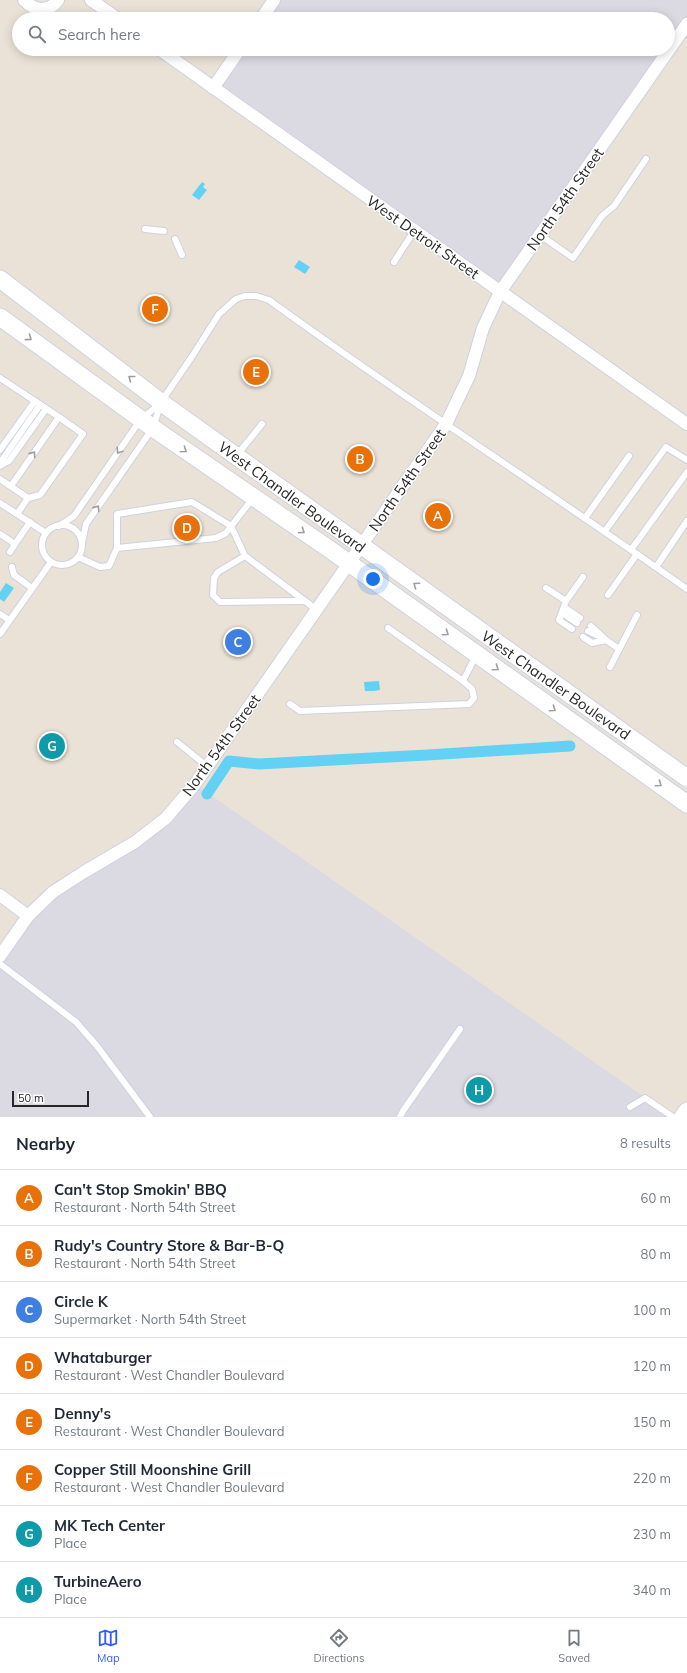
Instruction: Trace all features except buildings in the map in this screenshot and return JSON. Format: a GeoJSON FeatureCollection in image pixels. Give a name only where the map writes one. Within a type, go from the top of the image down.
{"type":"FeatureCollection","features":[{"type":"Feature","properties":{"kind":"main road","name":"West Chandler Boulevard"},"geometry":{"type":"LineString","coordinates":[[0,279],[161,402],[687,778]]}},
{"type":"Feature","properties":{"kind":"main road","name":"West Chandler Boulevard"},"geometry":{"type":"LineString","coordinates":[[0,317],[147,423],[349,564],[687,804]]}},
{"type":"Feature","properties":{"kind":"main road"},"geometry":{"type":"LineString","coordinates":[[521,687],[545,690],[571,708],[588,708]]}},
{"type":"Feature","properties":{"kind":"main road"},"geometry":{"type":"LineString","coordinates":[[683,1117],[687,1111]]}},
{"type":"Feature","properties":{"kind":"street"},"geometry":{"type":"LineString","coordinates":[[24,0],[34,8],[40,10],[52,7],[58,0]]}},
{"type":"Feature","properties":{"kind":"street"},"geometry":{"type":"LineString","coordinates":[[91,0],[108,12]]}},
{"type":"Feature","properties":{"kind":"street"},"geometry":{"type":"LineString","coordinates":[[266,12],[274,0]]}},
{"type":"Feature","properties":{"kind":"street","name":"North 54th Street"},"geometry":{"type":"LineString","coordinates":[[675,41],[687,24]]}},
{"type":"Feature","properties":{"kind":"street","name":"West Detroit Street"},"geometry":{"type":"LineString","coordinates":[[169,56],[687,424]]}},
{"type":"Feature","properties":{"kind":"street"},"geometry":{"type":"LineString","coordinates":[[213,88],[235,56]]}},
{"type":"Feature","properties":{"kind":"street","name":"North 54th Street"},"geometry":{"type":"LineString","coordinates":[[0,956],[28,916],[53,892],[135,842],[166,818],[196,784],[446,424],[469,376],[483,328],[500,292],[665,56]]}},
{"type":"Feature","properties":{"kind":"street"},"geometry":{"type":"LineString","coordinates":[[0,895],[28,916]]}},
{"type":"Feature","properties":{"kind":"lane"},"geometry":{"type":"LineString","coordinates":[[540,235],[573,258],[602,216],[614,206],[646,159]]}},
{"type":"Feature","properties":{"kind":"lane"},"geometry":{"type":"LineString","coordinates":[[145,229],[164,231]]}},
{"type":"Feature","properties":{"kind":"lane"},"geometry":{"type":"LineString","coordinates":[[394,262],[414,231]]}},
{"type":"Feature","properties":{"kind":"lane"},"geometry":{"type":"LineString","coordinates":[[175,239],[182,255]]}},
{"type":"Feature","properties":{"kind":"lane"},"geometry":{"type":"LineString","coordinates":[[161,402],[147,423],[74,516],[59,526],[50,529],[46,533],[42,543],[42,548],[46,558],[51,562],[64,565],[69,564],[78,557],[81,550],[86,524],[147,423],[219,314],[236,299],[245,296],[256,296],[268,300],[335,349],[605,531],[687,589]]}},
{"type":"Feature","properties":{"kind":"lane"},"geometry":{"type":"LineString","coordinates":[[0,378],[83,434],[40,495],[28,498],[17,514]]}},
{"type":"Feature","properties":{"kind":"lane"},"geometry":{"type":"LineString","coordinates":[[0,450],[34,401]]}},
{"type":"Feature","properties":{"kind":"lane"},"geometry":{"type":"LineString","coordinates":[[0,465],[43,407]]}},
{"type":"Feature","properties":{"kind":"lane"},"geometry":{"type":"LineString","coordinates":[[11,486],[59,417]]}},
{"type":"Feature","properties":{"kind":"lane"},"geometry":{"type":"LineString","coordinates":[[236,456],[262,424]]}},
{"type":"Feature","properties":{"kind":"lane"},"geometry":{"type":"LineString","coordinates":[[605,531],[666,447],[687,460]]}},
{"type":"Feature","properties":{"kind":"lane"},"geometry":{"type":"LineString","coordinates":[[585,518],[629,456]]}},
{"type":"Feature","properties":{"kind":"lane"},"geometry":{"type":"LineString","coordinates":[[608,595],[634,552],[687,472]]}},
{"type":"Feature","properties":{"kind":"lane"},"geometry":{"type":"LineString","coordinates":[[0,479],[28,498]]}},
{"type":"Feature","properties":{"kind":"lane"},"geometry":{"type":"LineString","coordinates":[[117,548],[216,538],[226,533],[253,498]]}},
{"type":"Feature","properties":{"kind":"lane"},"geometry":{"type":"LineString","coordinates":[[78,557],[100,567],[109,566],[117,548],[116,514],[192,502],[231,526],[245,556],[317,610]]}},
{"type":"Feature","properties":{"kind":"lane"},"geometry":{"type":"LineString","coordinates":[[0,503],[46,533]]}},
{"type":"Feature","properties":{"kind":"lane"},"geometry":{"type":"LineString","coordinates":[[10,552],[30,522]]}},
{"type":"Feature","properties":{"kind":"lane"},"geometry":{"type":"LineString","coordinates":[[656,567],[687,522]]}},
{"type":"Feature","properties":{"kind":"lane"},"geometry":{"type":"LineString","coordinates":[[59,526],[68,526],[74,529],[79,535],[82,543]]}},
{"type":"Feature","properties":{"kind":"lane"},"geometry":{"type":"LineString","coordinates":[[0,534],[15,544]]}},
{"type":"Feature","properties":{"kind":"lane"},"geometry":{"type":"LineString","coordinates":[[245,556],[218,572],[214,578],[213,595],[220,602],[305,601]]}},
{"type":"Feature","properties":{"kind":"lane"},"geometry":{"type":"LineString","coordinates":[[0,634],[51,562]]}},
{"type":"Feature","properties":{"kind":"lane"},"geometry":{"type":"LineString","coordinates":[[12,567],[14,575],[32,588]]}},
{"type":"Feature","properties":{"kind":"lane"},"geometry":{"type":"LineString","coordinates":[[572,629],[559,620],[564,607],[583,577]]}},
{"type":"Feature","properties":{"kind":"lane"},"geometry":{"type":"LineString","coordinates":[[546,588],[579,620]]}},
{"type":"Feature","properties":{"kind":"lane"},"geometry":{"type":"LineString","coordinates":[[0,614],[10,620]]}},
{"type":"Feature","properties":{"kind":"lane"},"geometry":{"type":"LineString","coordinates":[[610,667],[637,615]]}},
{"type":"Feature","properties":{"kind":"lane"},"geometry":{"type":"LineString","coordinates":[[290,704],[300,711],[469,704],[474,698],[472,690],[463,681],[388,628]]}},
{"type":"Feature","properties":{"kind":"lane"},"geometry":{"type":"LineString","coordinates":[[590,628],[619,649]]}},
{"type":"Feature","properties":{"kind":"lane"},"geometry":{"type":"LineString","coordinates":[[583,637],[592,643],[606,640]]}},
{"type":"Feature","properties":{"kind":"lane"},"geometry":{"type":"LineString","coordinates":[[463,681],[476,655]]}},
{"type":"Feature","properties":{"kind":"lane"},"geometry":{"type":"LineString","coordinates":[[177,742],[208,767]]}},
{"type":"Feature","properties":{"kind":"lane"},"geometry":{"type":"LineString","coordinates":[[0,964],[76,1022],[97,1046],[150,1117]]}},
{"type":"Feature","properties":{"kind":"lane"},"geometry":{"type":"LineString","coordinates":[[400,1117],[460,1029]]}},
{"type":"Feature","properties":{"kind":"lane"},"geometry":{"type":"LineString","coordinates":[[630,1106],[645,1098],[673,1117]]}},
{"type":"Feature","properties":{"kind":"shaded area"},"geometry":{"type":"Polygon","coordinates":[[[274,0],[687,0],[687,24],[675,41],[675,12],[266,12],[274,0]]]}},
{"type":"Feature","properties":{"kind":"shaded area"},"geometry":{"type":"Polygon","coordinates":[[[235,56],[665,56],[500,292],[213,88],[235,56]]]}},
{"type":"Feature","properties":{"kind":"shaded area"},"geometry":{"type":"Polygon","coordinates":[[[195,784],[673,1117],[0,1117],[0,956],[28,916],[135,842],[195,784]]]}},
{"type":"Feature","properties":{"kind":"water"},"geometry":{"type":"Polygon","coordinates":[[[202,182],[205,184],[203,187],[207,190],[199,200],[192,195],[202,182]]]}},
{"type":"Feature","properties":{"kind":"water"},"geometry":{"type":"Polygon","coordinates":[[[299,260],[310,267],[305,274],[294,267],[299,260]]]}},
{"type":"Feature","properties":{"kind":"water"},"geometry":{"type":"Polygon","coordinates":[[[6,583],[14,588],[4,602],[0,599],[0,592],[6,583]]]}},
{"type":"Feature","properties":{"kind":"water"},"geometry":{"type":"Polygon","coordinates":[[[379,681],[380,690],[365,691],[364,682],[379,681]]]}},
{"type":"Feature","properties":{"kind":"waterway"},"geometry":{"type":"LineString","coordinates":[[207,794],[229,761],[259,764],[570,746]]}},
{"type":"Feature","properties":{"kind":"place","name":"Copper Still Moonshine Grill"},"geometry":{"type":"Point","coordinates":[155,309]}},
{"type":"Feature","properties":{"kind":"place","name":"Denny's"},"geometry":{"type":"Point","coordinates":[256,372]}},
{"type":"Feature","properties":{"kind":"place","name":"Rudy's Country Store & Bar-B-Q"},"geometry":{"type":"Point","coordinates":[360,459]}},
{"type":"Feature","properties":{"kind":"place","name":"Can't Stop Smokin' BBQ"},"geometry":{"type":"Point","coordinates":[438,516]}},
{"type":"Feature","properties":{"kind":"place","name":"Whataburger"},"geometry":{"type":"Point","coordinates":[187,528]}},
{"type":"Feature","properties":{"kind":"place","name":"Circle K"},"geometry":{"type":"Point","coordinates":[238,642]}},
{"type":"Feature","properties":{"kind":"place","name":"MK Tech Center"},"geometry":{"type":"Point","coordinates":[52,746]}},
{"type":"Feature","properties":{"kind":"place","name":"TurbineAero"},"geometry":{"type":"Point","coordinates":[479,1090]}}]}
